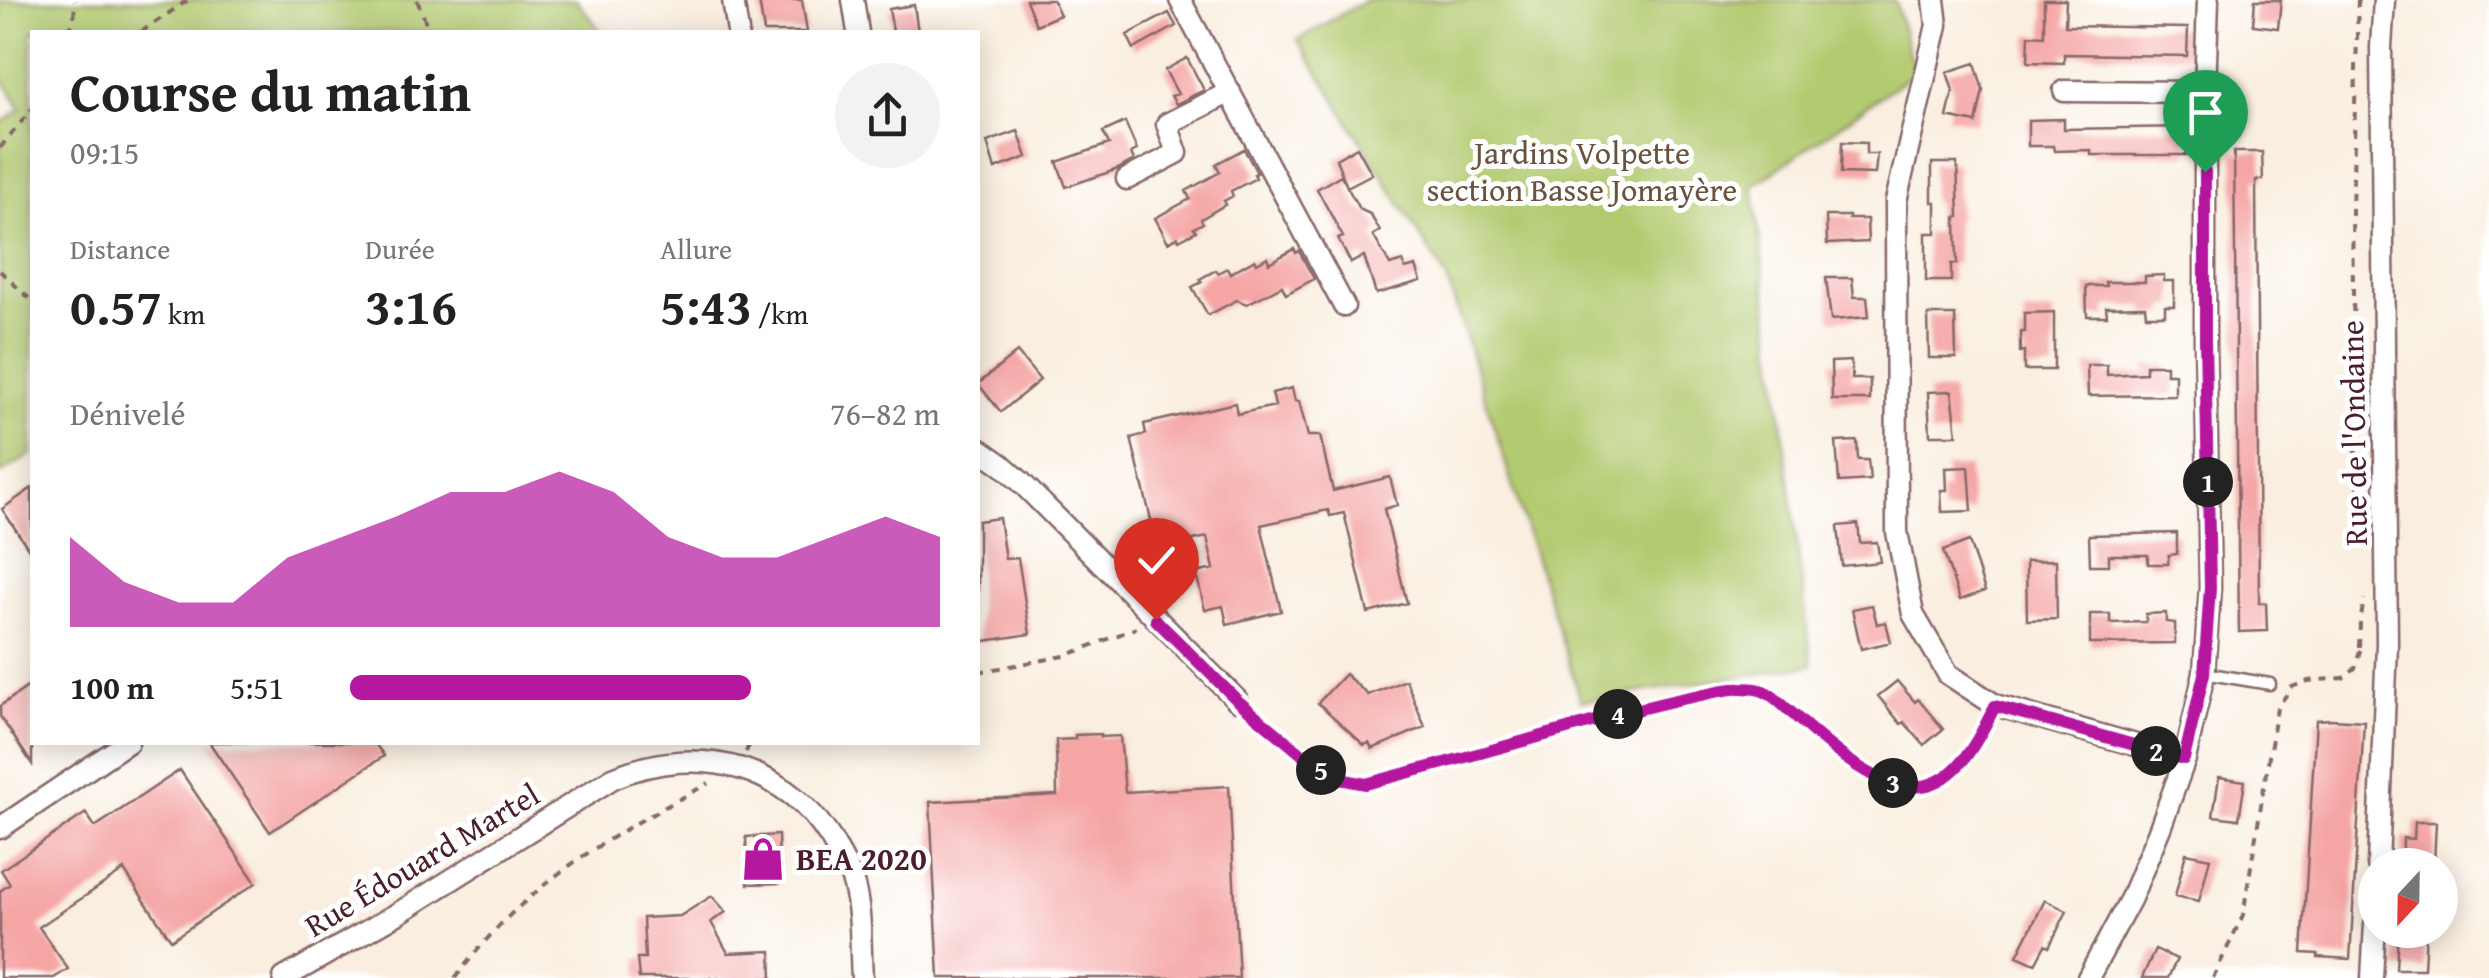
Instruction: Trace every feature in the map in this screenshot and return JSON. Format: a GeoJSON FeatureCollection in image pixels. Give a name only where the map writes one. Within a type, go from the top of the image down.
{"type":"FeatureCollection","features":[{"type":"Feature","properties":{"kind":"street"},"geometry":{"type":"LineString","coordinates":[[733,0],[738,30]]}},
{"type":"Feature","properties":{"kind":"street"},"geometry":{"type":"LineString","coordinates":[[853,0],[858,30]]}},
{"type":"Feature","properties":{"kind":"street"},"geometry":{"type":"LineString","coordinates":[[1180,0],[1344,306]]}},
{"type":"Feature","properties":{"kind":"street"},"geometry":{"type":"LineString","coordinates":[[1934,0],[1937,25],[1896,201],[1897,532],[1913,614],[1948,674],[1995,706],[2184,759]]}},
{"type":"Feature","properties":{"kind":"street"},"geometry":{"type":"LineString","coordinates":[[2088,978],[2132,898],[2184,759],[2204,674],[2210,587],[2205,340],[2208,0]]}},
{"type":"Feature","properties":{"kind":"street","name":"Rue de l'Ondaine"},"geometry":{"type":"LineString","coordinates":[[2379,848],[2388,644],[2381,46],[2384,0]]}},
{"type":"Feature","properties":{"kind":"street"},"geometry":{"type":"LineString","coordinates":[[2064,91],[2205,92]]}},
{"type":"Feature","properties":{"kind":"street"},"geometry":{"type":"LineString","coordinates":[[1127,179],[1177,152],[1167,124],[1230,92]]}},
{"type":"Feature","properties":{"kind":"street"},"geometry":{"type":"LineString","coordinates":[[980,449],[1020,481],[1237,700]]}},
{"type":"Feature","properties":{"kind":"street"},"geometry":{"type":"LineString","coordinates":[[0,828],[124,745]]}},
{"type":"Feature","properties":{"kind":"street","name":"Rue Édouard Martel"},"geometry":{"type":"LineString","coordinates":[[284,978],[397,914],[614,778],[637,768],[704,760],[768,779],[804,803],[827,830],[855,888],[862,978]]}},
{"type":"Feature","properties":{"kind":"street"},"geometry":{"type":"LineString","coordinates":[[2372,978],[2374,948]]}},
{"type":"Feature","properties":{"kind":"lane"},"geometry":{"type":"LineString","coordinates":[[2204,674],[2270,684]]}},
{"type":"Feature","properties":{"kind":"lane"},"geometry":{"type":"LineString","coordinates":[[1237,700],[1329,777],[1366,784],[1556,732]]}},
{"type":"Feature","properties":{"kind":"path"},"geometry":{"type":"LineString","coordinates":[[70,30],[75,0]]}},
{"type":"Feature","properties":{"kind":"path"},"geometry":{"type":"LineString","coordinates":[[144,30],[188,0]]}},
{"type":"Feature","properties":{"kind":"path"},"geometry":{"type":"LineString","coordinates":[[417,0],[428,30]]}},
{"type":"Feature","properties":{"kind":"path"},"geometry":{"type":"LineString","coordinates":[[2358,0],[2352,211],[2354,442],[2365,520]]}},
{"type":"Feature","properties":{"kind":"path"},"geometry":{"type":"LineString","coordinates":[[0,148],[30,111]]}},
{"type":"Feature","properties":{"kind":"path"},"geometry":{"type":"LineString","coordinates":[[0,271],[30,299]]}},
{"type":"Feature","properties":{"kind":"path"},"geometry":{"type":"LineString","coordinates":[[2214,978],[2243,915],[2277,708],[2292,687],[2308,681],[2343,678],[2355,668],[2364,586]]}},
{"type":"Feature","properties":{"kind":"path"},"geometry":{"type":"LineString","coordinates":[[980,672],[1065,656],[1156,620]]}},
{"type":"Feature","properties":{"kind":"path"},"geometry":{"type":"LineString","coordinates":[[2360,647],[2388,644]]}},
{"type":"Feature","properties":{"kind":"path"},"geometry":{"type":"LineString","coordinates":[[1556,732],[1645,706],[1730,689],[1757,689],[1770,694],[1862,768],[1887,782],[1918,788],[1936,783],[1962,761],[1995,706]]}},
{"type":"Feature","properties":{"kind":"path"},"geometry":{"type":"LineString","coordinates":[[455,978],[481,944],[528,898],[604,844],[736,768]]}},
{"type":"Feature","properties":{"kind":"green space"},"geometry":{"type":"Polygon","coordinates":[[[0,0],[576,0],[600,30],[30,30],[30,455],[0,474],[0,124],[21,109],[0,75],[0,0]]]}},
{"type":"Feature","properties":{"kind":"green space","name":"Jardins Volpette section Basse Jomayère"},"geometry":{"type":"Polygon","coordinates":[[[1366,0],[1895,0],[1914,73],[1753,186],[1812,665],[1581,701],[1447,279],[1298,40],[1366,0]]]}},
{"type":"Feature","properties":{"kind":"building"},"geometry":{"type":"Polygon","coordinates":[[[759,0],[802,0],[807,30],[764,30],[759,0]]]}},
{"type":"Feature","properties":{"kind":"building"},"geometry":{"type":"Polygon","coordinates":[[[1026,0],[1053,0],[1060,15],[1036,25],[1026,0]]]}},
{"type":"Feature","properties":{"kind":"building"},"geometry":{"type":"Polygon","coordinates":[[[2044,0],[2066,0],[2065,26],[2188,28],[2187,56],[2064,54],[2064,63],[2028,62],[2029,35],[2044,36],[2044,0]]]}},
{"type":"Feature","properties":{"kind":"building"},"geometry":{"type":"Polygon","coordinates":[[[2255,0],[2281,0],[2278,28],[2253,25],[2255,0]]]}},
{"type":"Feature","properties":{"kind":"building"},"geometry":{"type":"Polygon","coordinates":[[[914,5],[918,30],[893,30],[889,9],[914,5]]]}},
{"type":"Feature","properties":{"kind":"building"},"geometry":{"type":"Polygon","coordinates":[[[1169,13],[1176,26],[1134,49],[1127,35],[1169,13]]]}},
{"type":"Feature","properties":{"kind":"building"},"geometry":{"type":"Polygon","coordinates":[[[1187,58],[1204,90],[1176,104],[1171,96],[1178,94],[1165,70],[1187,58]]]}},
{"type":"Feature","properties":{"kind":"building"},"geometry":{"type":"Polygon","coordinates":[[[1975,63],[1983,90],[1976,123],[1947,117],[1953,91],[1947,72],[1975,63]]]}},
{"type":"Feature","properties":{"kind":"building"},"geometry":{"type":"Polygon","coordinates":[[[2064,119],[2064,129],[2188,127],[2188,155],[2091,155],[2091,150],[2054,151],[2053,146],[2028,146],[2028,120],[2064,119]]]}},
{"type":"Feature","properties":{"kind":"building"},"geometry":{"type":"Polygon","coordinates":[[[1125,122],[1137,150],[1131,153],[1134,160],[1066,187],[1057,162],[1109,144],[1103,132],[1125,122]]]}},
{"type":"Feature","properties":{"kind":"building"},"geometry":{"type":"Polygon","coordinates":[[[1018,131],[1027,157],[995,169],[987,142],[1018,131]]]}},
{"type":"Feature","properties":{"kind":"building"},"geometry":{"type":"Polygon","coordinates":[[[1842,142],[1866,143],[1866,154],[1877,154],[1875,174],[1841,173],[1842,142]]]}},
{"type":"Feature","properties":{"kind":"building"},"geometry":{"type":"Polygon","coordinates":[[[1357,147],[1372,174],[1347,187],[1336,159],[1357,147]]]}},
{"type":"Feature","properties":{"kind":"building"},"geometry":{"type":"Polygon","coordinates":[[[1244,149],[1256,178],[1231,191],[1233,196],[1224,201],[1226,204],[1201,219],[1203,223],[1194,228],[1196,231],[1168,242],[1155,218],[1190,199],[1186,191],[1220,172],[1216,164],[1244,149]]]}},
{"type":"Feature","properties":{"kind":"building"},"geometry":{"type":"Polygon","coordinates":[[[2234,152],[2262,152],[2263,180],[2256,180],[2259,603],[2266,603],[2267,631],[2239,632],[2234,152]]]}},
{"type":"Feature","properties":{"kind":"building"},"geometry":{"type":"Polygon","coordinates":[[[1932,163],[1957,163],[1957,264],[1951,264],[1951,281],[1926,281],[1926,233],[1936,233],[1932,163]]]}},
{"type":"Feature","properties":{"kind":"building"},"geometry":{"type":"Polygon","coordinates":[[[1341,175],[1359,209],[1370,214],[1380,231],[1373,235],[1390,265],[1403,261],[1405,269],[1416,266],[1421,281],[1376,294],[1364,256],[1351,263],[1338,239],[1343,237],[1317,189],[1341,175]]]}},
{"type":"Feature","properties":{"kind":"building"},"geometry":{"type":"Polygon","coordinates":[[[1826,216],[1867,219],[1868,242],[1827,244],[1826,216]]]}},
{"type":"Feature","properties":{"kind":"building"},"geometry":{"type":"Polygon","coordinates":[[[1294,249],[1299,251],[1314,279],[1286,294],[1282,286],[1247,304],[1237,300],[1208,315],[1192,287],[1216,270],[1218,273],[1227,268],[1230,273],[1267,257],[1269,263],[1294,249]]]}},
{"type":"Feature","properties":{"kind":"building"},"geometry":{"type":"Polygon","coordinates":[[[2164,275],[2164,281],[2174,281],[2174,306],[2165,306],[2165,315],[2146,315],[2145,306],[2106,307],[2107,316],[2087,316],[2086,286],[2145,282],[2145,276],[2164,275]]]}},
{"type":"Feature","properties":{"kind":"building"},"geometry":{"type":"Polygon","coordinates":[[[1826,278],[1852,278],[1854,297],[1867,297],[1869,317],[1831,320],[1826,278]]]}},
{"type":"Feature","properties":{"kind":"building"},"geometry":{"type":"Polygon","coordinates":[[[2054,312],[2054,370],[2024,370],[2020,332],[2024,332],[2024,313],[2054,312]]]}},
{"type":"Feature","properties":{"kind":"building"},"geometry":{"type":"Polygon","coordinates":[[[1928,315],[1955,315],[1956,358],[1929,358],[1928,315]]]}},
{"type":"Feature","properties":{"kind":"building"},"geometry":{"type":"Polygon","coordinates":[[[1017,352],[1040,380],[1001,412],[980,382],[1017,352]]]}},
{"type":"Feature","properties":{"kind":"building"},"geometry":{"type":"Polygon","coordinates":[[[1851,361],[1852,379],[1870,379],[1870,400],[1832,400],[1831,362],[1851,361]]]}},
{"type":"Feature","properties":{"kind":"building"},"geometry":{"type":"Polygon","coordinates":[[[2087,365],[2107,365],[2107,375],[2146,373],[2146,365],[2166,365],[2166,374],[2175,374],[2175,395],[2088,396],[2087,365]]]}},
{"type":"Feature","properties":{"kind":"building"},"geometry":{"type":"Polygon","coordinates":[[[1292,388],[1308,436],[1320,436],[1333,491],[1390,477],[1397,505],[1384,509],[1407,603],[1368,613],[1344,513],[1330,516],[1328,510],[1261,525],[1281,611],[1227,624],[1223,606],[1205,610],[1196,573],[1214,569],[1207,537],[1158,548],[1131,438],[1146,434],[1144,424],[1235,403],[1237,414],[1275,406],[1272,393],[1292,388]]]}},
{"type":"Feature","properties":{"kind":"building"},"geometry":{"type":"Polygon","coordinates":[[[1952,391],[1957,435],[1930,435],[1928,392],[1952,391]]]}},
{"type":"Feature","properties":{"kind":"building"},"geometry":{"type":"Polygon","coordinates":[[[1857,441],[1858,460],[1868,460],[1870,480],[1839,482],[1836,442],[1857,441]]]}},
{"type":"Feature","properties":{"kind":"building"},"geometry":{"type":"Polygon","coordinates":[[[1969,467],[1972,511],[1942,512],[1946,468],[1969,467]]]}},
{"type":"Feature","properties":{"kind":"building"},"geometry":{"type":"Polygon","coordinates":[[[30,489],[30,551],[2,509],[30,489]]]}},
{"type":"Feature","properties":{"kind":"building"},"geometry":{"type":"Polygon","coordinates":[[[999,518],[1005,559],[1018,558],[1030,634],[980,642],[980,521],[999,518]]]}},
{"type":"Feature","properties":{"kind":"building"},"geometry":{"type":"Polygon","coordinates":[[[1858,524],[1860,543],[1877,542],[1880,562],[1842,566],[1838,526],[1858,524]]]}},
{"type":"Feature","properties":{"kind":"building"},"geometry":{"type":"Polygon","coordinates":[[[2177,533],[2177,554],[2168,555],[2168,564],[2148,564],[2148,555],[2109,555],[2109,565],[2090,565],[2089,535],[2177,533]]]}},
{"type":"Feature","properties":{"kind":"building"},"geometry":{"type":"Polygon","coordinates":[[[1969,541],[1985,591],[1960,600],[1943,551],[1969,541]]]}},
{"type":"Feature","properties":{"kind":"building"},"geometry":{"type":"Polygon","coordinates":[[[2056,560],[2057,619],[2027,620],[2026,561],[2056,560]]]}},
{"type":"Feature","properties":{"kind":"building"},"geometry":{"type":"Polygon","coordinates":[[[1872,605],[1877,624],[1886,622],[1891,642],[1861,649],[1852,609],[1872,605]]]}},
{"type":"Feature","properties":{"kind":"building"},"geometry":{"type":"Polygon","coordinates":[[[2166,613],[2166,622],[2175,623],[2175,643],[2090,644],[2090,614],[2110,614],[2110,623],[2146,622],[2146,614],[2166,613]]]}},
{"type":"Feature","properties":{"kind":"building"},"geometry":{"type":"Polygon","coordinates":[[[1345,674],[1368,695],[1406,680],[1425,727],[1372,749],[1369,743],[1364,745],[1318,703],[1345,674]]]}},
{"type":"Feature","properties":{"kind":"building"},"geometry":{"type":"Polygon","coordinates":[[[1897,681],[1943,729],[1924,745],[1878,696],[1897,681]]]}},
{"type":"Feature","properties":{"kind":"building"},"geometry":{"type":"Polygon","coordinates":[[[30,685],[32,764],[0,716],[0,706],[30,685]]]}},
{"type":"Feature","properties":{"kind":"building"},"geometry":{"type":"Polygon","coordinates":[[[2316,720],[2364,721],[2350,959],[2302,953],[2316,720]]]}},
{"type":"Feature","properties":{"kind":"building"},"geometry":{"type":"Polygon","coordinates":[[[1101,734],[1120,736],[1125,792],[1229,786],[1239,978],[939,978],[930,802],[1057,795],[1056,740],[1101,734]]]}},
{"type":"Feature","properties":{"kind":"building"},"geometry":{"type":"Polygon","coordinates":[[[211,745],[376,745],[384,756],[270,832],[211,745]]]}},
{"type":"Feature","properties":{"kind":"building"},"geometry":{"type":"Polygon","coordinates":[[[180,770],[256,883],[171,940],[124,870],[39,927],[68,969],[54,978],[0,978],[0,891],[10,884],[1,870],[86,813],[95,827],[180,770]]]}},
{"type":"Feature","properties":{"kind":"building"},"geometry":{"type":"Polygon","coordinates":[[[2219,777],[2245,781],[2239,819],[2213,816],[2219,777]]]}},
{"type":"Feature","properties":{"kind":"building"},"geometry":{"type":"Polygon","coordinates":[[[2415,822],[2436,822],[2435,848],[2403,848],[2403,838],[2414,839],[2415,822]]]}},
{"type":"Feature","properties":{"kind":"building","name":"BEA 2020"},"geometry":{"type":"Polygon","coordinates":[[[778,835],[780,883],[748,884],[746,837],[778,835]]]}},
{"type":"Feature","properties":{"kind":"building"},"geometry":{"type":"Polygon","coordinates":[[[2186,853],[2210,858],[2199,901],[2175,896],[2186,853]]]}},
{"type":"Feature","properties":{"kind":"building"},"geometry":{"type":"Polygon","coordinates":[[[712,896],[726,912],[711,922],[728,953],[771,951],[772,978],[639,978],[637,958],[645,958],[643,918],[680,916],[712,896]]]}},
{"type":"Feature","properties":{"kind":"building"},"geometry":{"type":"Polygon","coordinates":[[[2045,900],[2067,911],[2049,947],[2045,945],[2035,964],[2017,956],[2045,900]]]}},
{"type":"Feature","properties":{"kind":"building"},"geometry":{"type":"Polygon","coordinates":[[[2397,948],[2425,948],[2424,969],[2396,969],[2397,948]]]}},
{"type":"Feature","properties":{"kind":"building"},"geometry":{"type":"Polygon","coordinates":[[[2155,949],[2177,959],[2168,978],[2142,978],[2155,949]]]}},
{"type":"Feature","properties":{"kind":"place","name":"BEA 2020"},"geometry":{"type":"Point","coordinates":[763,859]}},
{"type":"Feature","properties":{"kind":"route"},"geometry":{"type":"LineString","coordinates":[[1156,620],[1237,700],[1329,777],[1366,784],[1645,706],[1730,689],[1757,689],[1770,694],[1862,768],[1887,782],[1918,788],[1936,783],[1962,761],[1995,706],[2184,759],[2204,674],[2210,587],[2205,172]]}}]}
